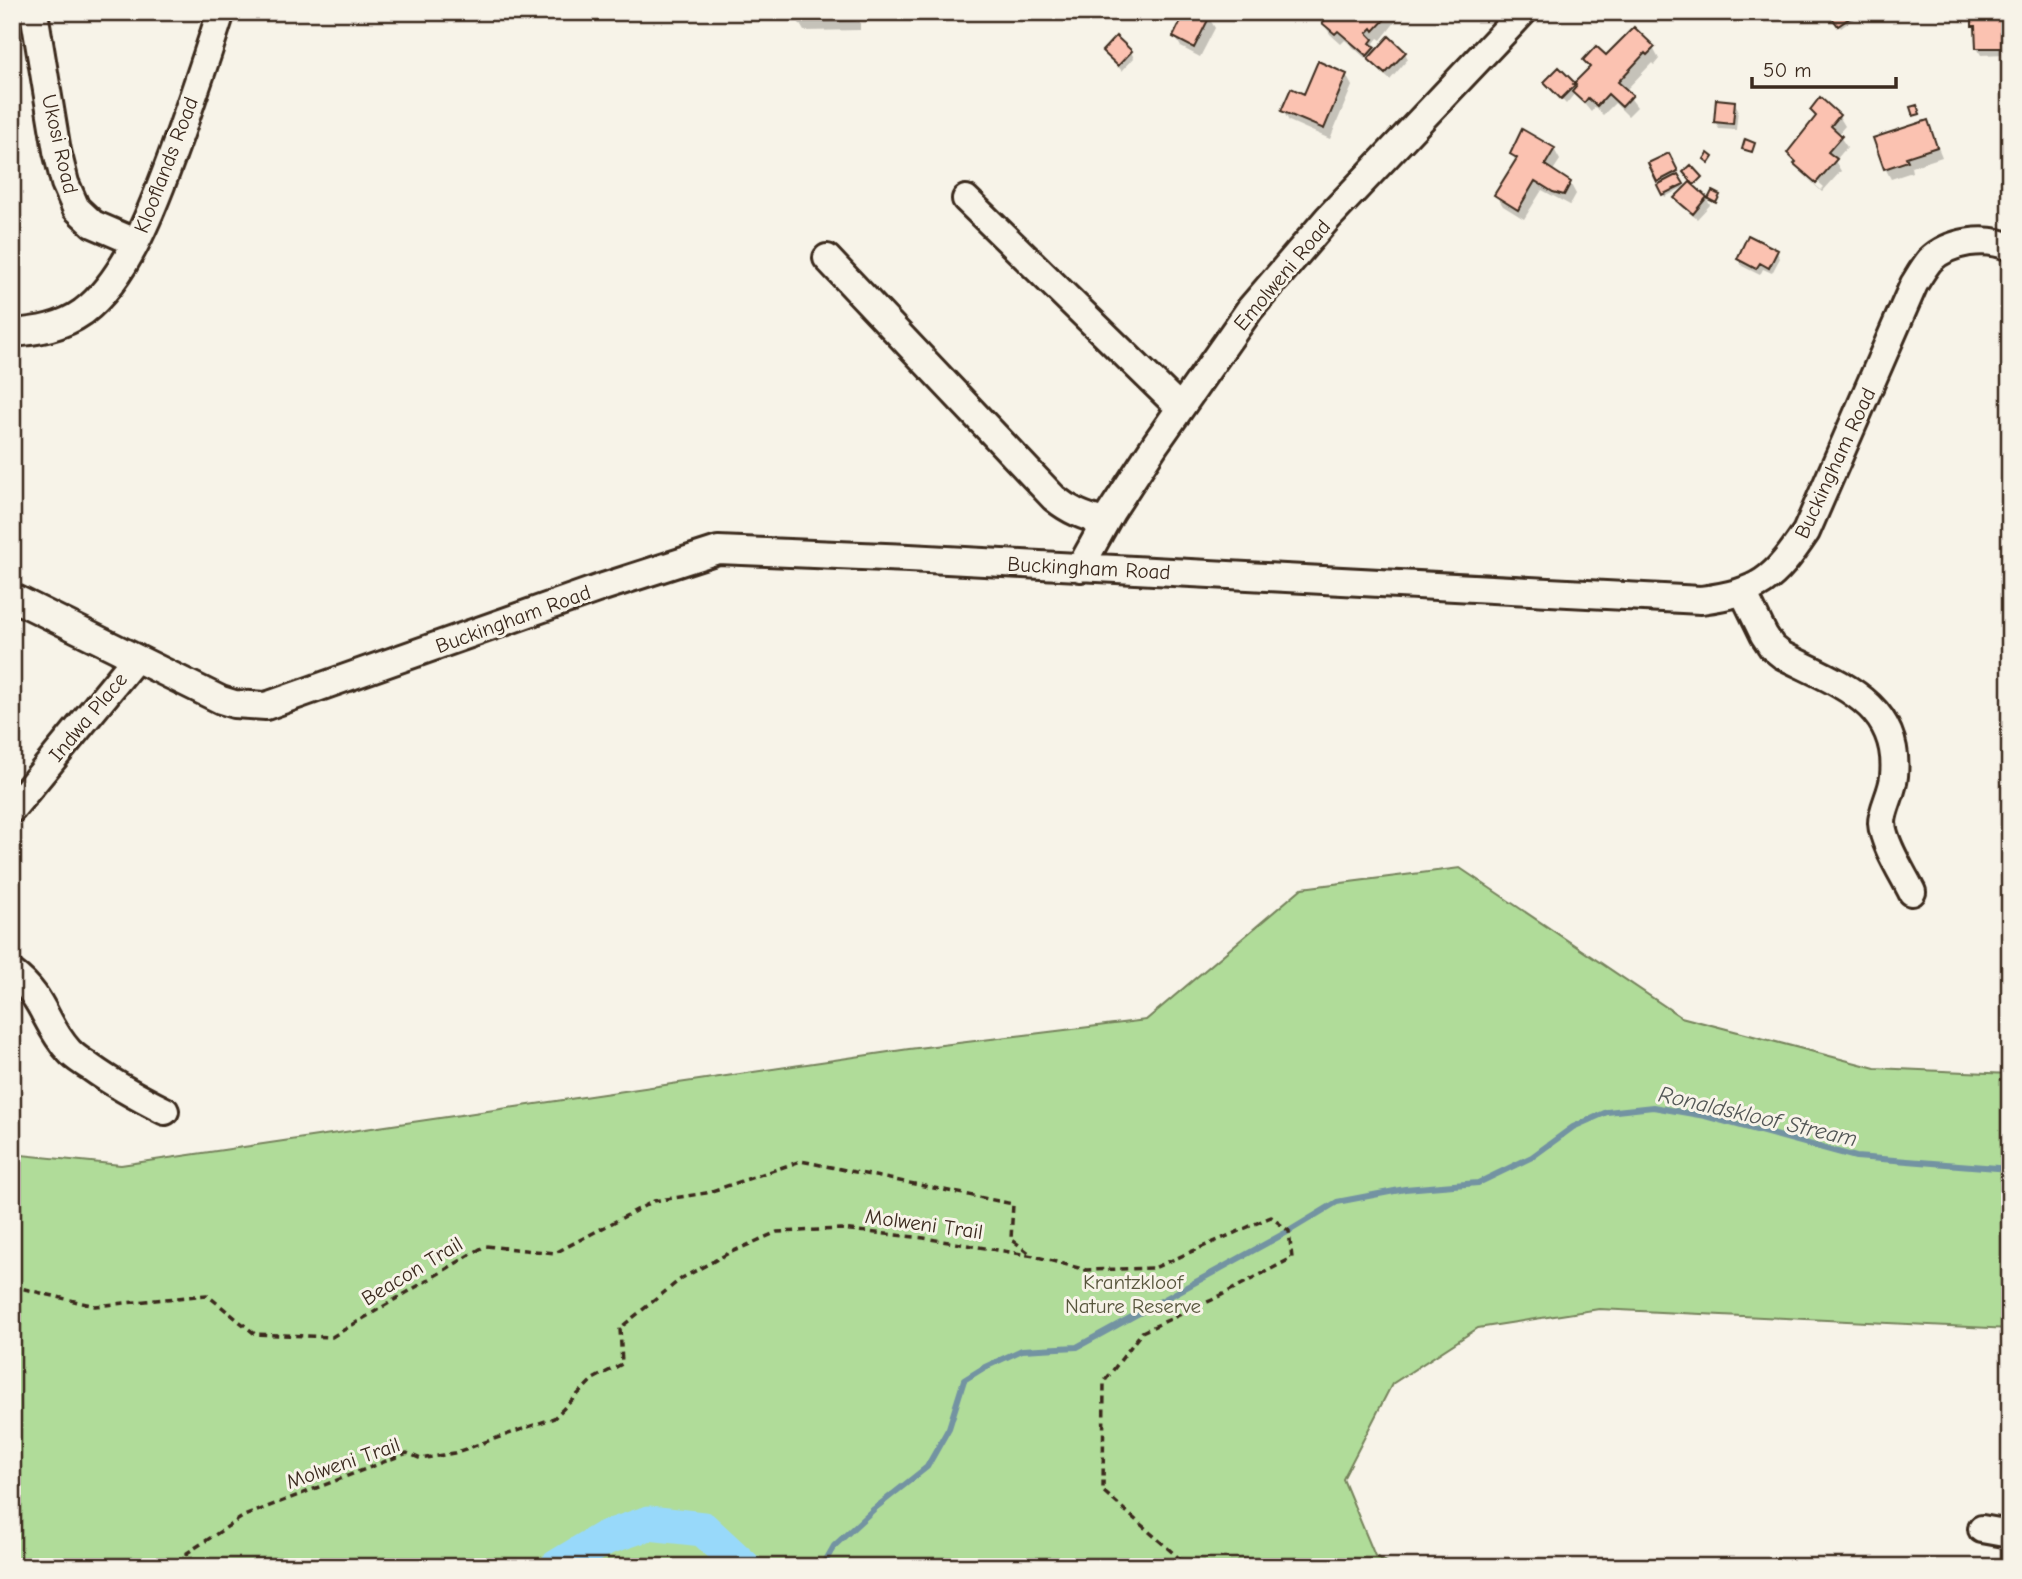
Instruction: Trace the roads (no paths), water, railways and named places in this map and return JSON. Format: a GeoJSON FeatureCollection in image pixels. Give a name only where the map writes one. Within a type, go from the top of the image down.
{"type":"FeatureCollection","features":[{"type":"Feature","properties":{"kind":"street","name":"Ukosi Road"},"geometry":{"type":"LineString","coordinates":[[34,12],[65,183],[76,208],[93,224],[135,242]]}},
{"type":"Feature","properties":{"kind":"street","name":"Klooflands Road"},"geometry":{"type":"LineString","coordinates":[[12,332],[56,327],[83,312],[110,285],[157,198],[221,12]]}},
{"type":"Feature","properties":{"kind":"street","name":"Emolweni Road"},"geometry":{"type":"LineString","coordinates":[[1080,568],[1105,522],[1180,408],[1250,309],[1328,218],[1523,12]]}},
{"type":"Feature","properties":{"kind":"street"},"geometry":{"type":"LineString","coordinates":[[966,199],[1180,408]]}},
{"type":"Feature","properties":{"kind":"street","name":"Buckingham Road"},"geometry":{"type":"LineString","coordinates":[[12,597],[221,700],[234,704],[266,706],[600,588],[718,550],[1701,600],[1733,595],[1769,578],[1806,532],[1914,284],[1930,260],[1948,248],[1970,242],[1996,240],[2010,247]]}},
{"type":"Feature","properties":{"kind":"street"},"geometry":{"type":"LineString","coordinates":[[827,258],[1054,498],[1069,510],[1105,522]]}},
{"type":"Feature","properties":{"kind":"street"},"geometry":{"type":"LineString","coordinates":[[1743,592],[1772,647],[1782,655],[1861,696],[1884,724],[1893,750],[1895,775],[1882,822],[1885,836],[1912,892]]}},
{"type":"Feature","properties":{"kind":"street","name":"Indwa Place"},"geometry":{"type":"LineString","coordinates":[[12,808],[136,658]]}},
{"type":"Feature","properties":{"kind":"street"},"geometry":{"type":"LineString","coordinates":[[12,973],[27,984],[38,998],[53,1031],[70,1053],[124,1091],[165,1111]]}},
{"type":"Feature","properties":{"kind":"street"},"geometry":{"type":"LineString","coordinates":[[1982,1528],[2010,1534]]}},
{"type":"Feature","properties":{"kind":"waterway","name":"Ronaldskloof Stream"},"geometry":{"type":"LineString","coordinates":[[822,1567],[834,1546],[874,1509],[927,1467],[949,1428],[964,1380],[1022,1350],[1077,1347],[1337,1202],[1405,1189],[1478,1183],[1532,1157],[1573,1127],[1607,1112],[1653,1107],[1705,1116],[1856,1157],[2010,1169]]}},
{"type":"Feature","properties":{"kind":"waterway"},"geometry":{"type":"LineString","coordinates":[[557,1567],[605,1538],[649,1523],[703,1529],[744,1567]]}},
{"type":"Feature","properties":{"kind":"park label","name":"Krantzkloof Nature Reserve"},"geometry":{"type":"Point","coordinates":[1133,1294]}}]}
